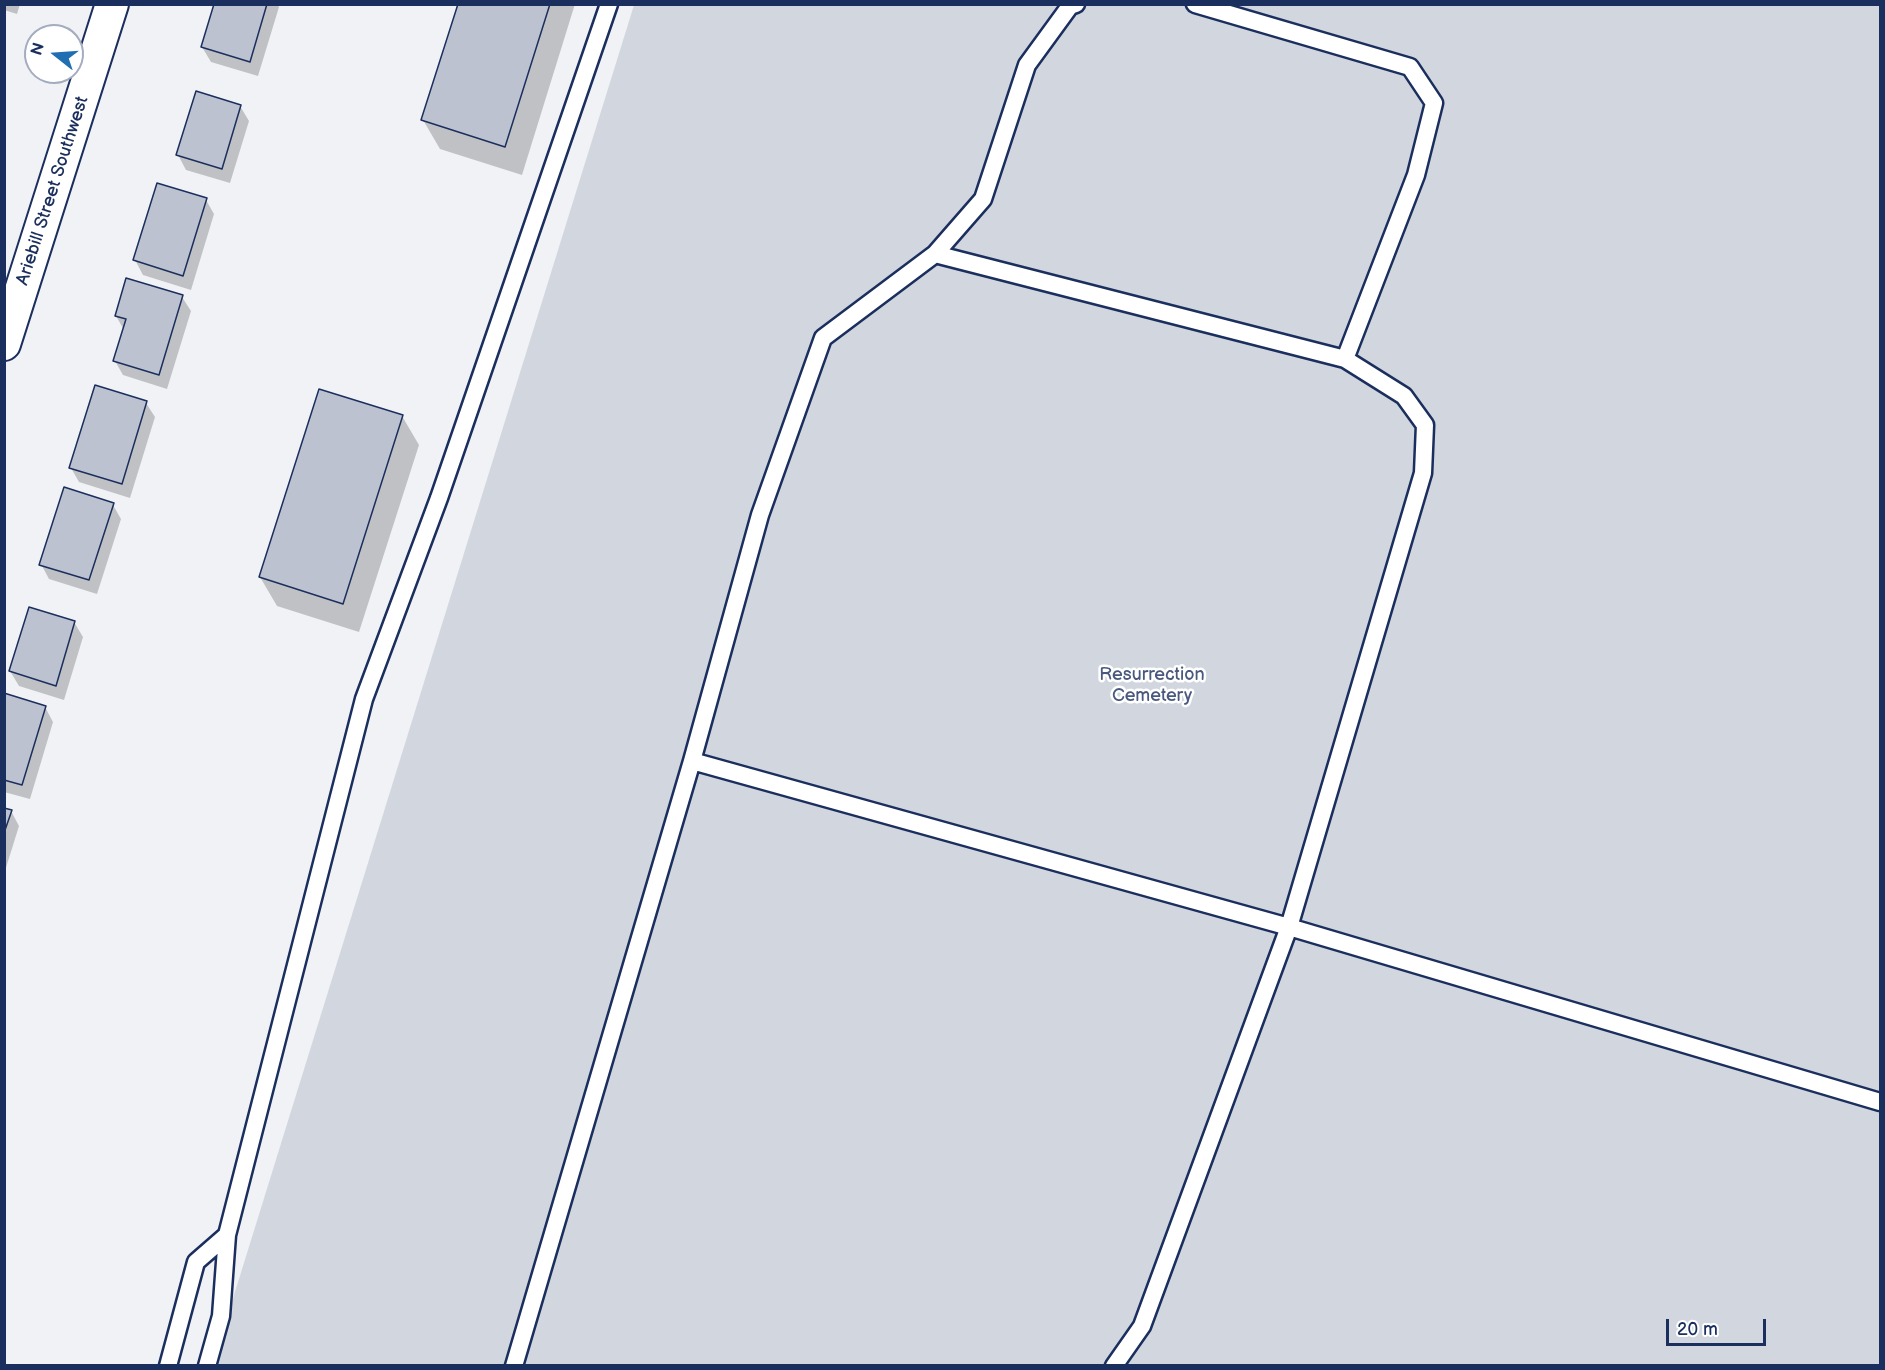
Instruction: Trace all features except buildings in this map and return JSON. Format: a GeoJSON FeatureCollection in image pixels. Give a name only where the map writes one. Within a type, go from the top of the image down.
{"type":"FeatureCollection","features":[{"type":"Feature","properties":{"kind":"street","name":"Ariebill Street Southwest"},"geometry":{"type":"LineString","coordinates":[[4,344],[112,4]]}},
{"type":"Feature","properties":{"kind":"lane"},"geometry":{"type":"LineString","coordinates":[[207,1365],[221,1316],[227,1235],[364,699],[439,498],[609,4]]}},
{"type":"Feature","properties":{"kind":"lane"},"geometry":{"type":"LineString","coordinates":[[514,1365],[692,761],[760,515],[823,338],[935,254],[983,199],[1027,65],[1070,6],[1076,4]]}},
{"type":"Feature","properties":{"kind":"lane"},"geometry":{"type":"LineString","coordinates":[[1195,4],[1410,67],[1434,103],[1416,175],[1345,360]]}},
{"type":"Feature","properties":{"kind":"lane"},"geometry":{"type":"LineString","coordinates":[[935,254],[1345,360],[1404,396],[1425,425],[1423,473],[1290,927],[1142,1326],[1114,1365]]}},
{"type":"Feature","properties":{"kind":"lane"},"geometry":{"type":"LineString","coordinates":[[692,761],[1290,927],[1881,1102]]}},
{"type":"Feature","properties":{"kind":"lane"},"geometry":{"type":"LineString","coordinates":[[168,1365],[196,1262],[227,1235]]}},
{"type":"Feature","properties":{"kind":"green space","name":"Resurrection Cemetery"},"geometry":{"type":"Polygon","coordinates":[[[634,5],[1880,5],[1880,1365],[212,1366],[634,5]]]}}]}
